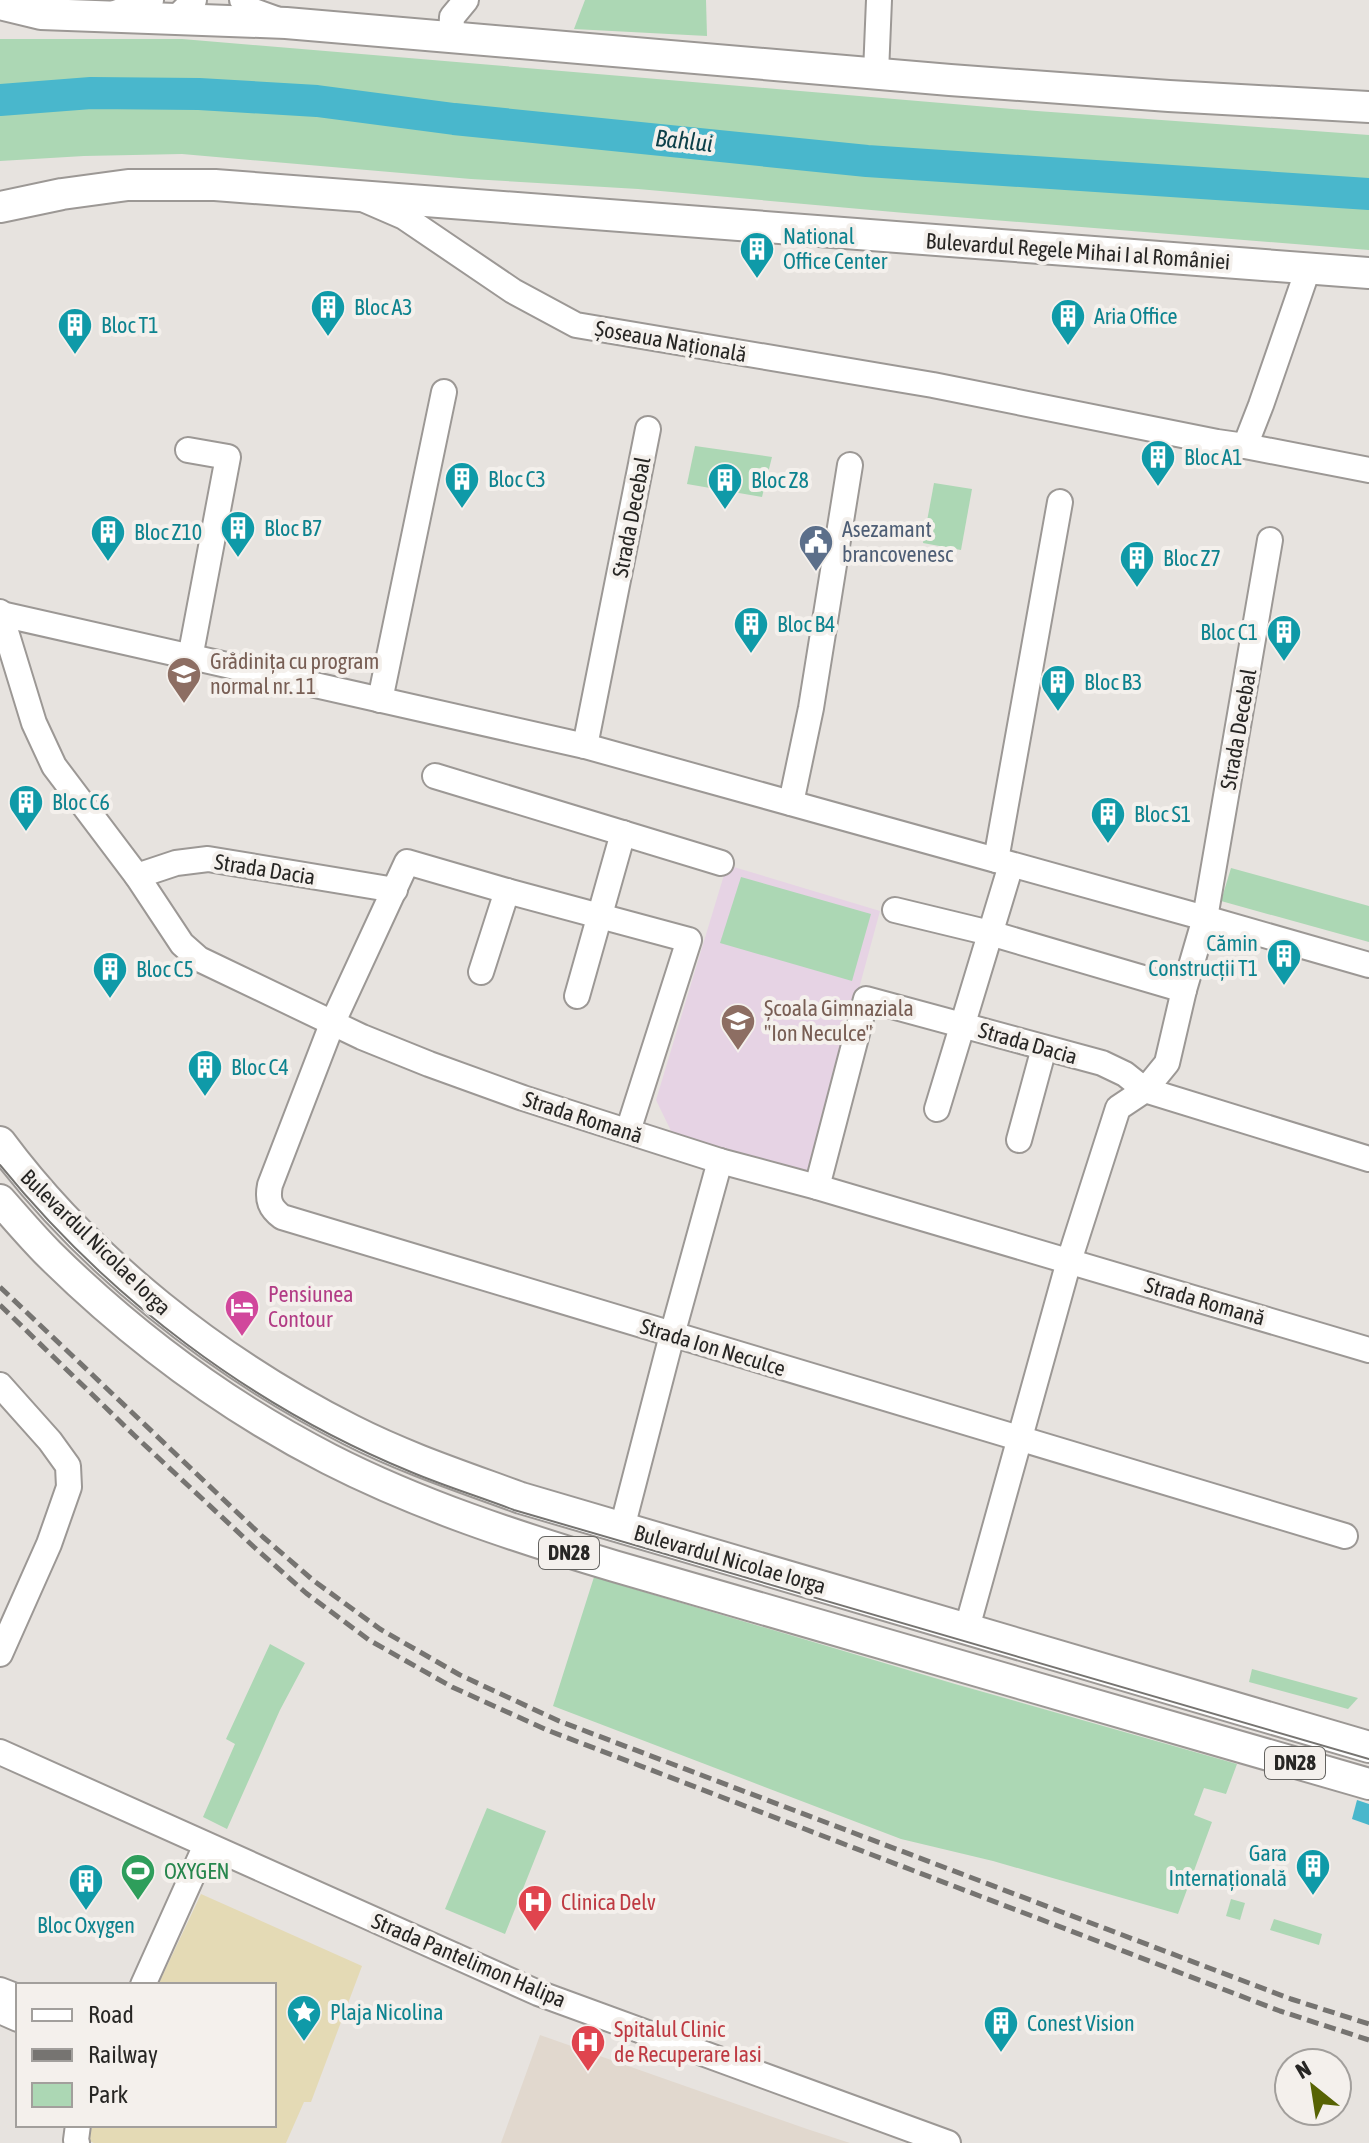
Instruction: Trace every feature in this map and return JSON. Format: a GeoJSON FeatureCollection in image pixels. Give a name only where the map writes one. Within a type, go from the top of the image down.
{"type":"FeatureCollection","features":[{"type":"Feature","properties":{"kind":"main road"},"geometry":{"type":"LineString","coordinates":[[0,4],[41,14],[105,17],[185,9],[286,23],[876,73],[1169,96],[1366,102]]}},
{"type":"Feature","properties":{"kind":"main road","name":"Șoseaua Națională"},"geometry":{"type":"LineString","coordinates":[[0,207],[128,185],[215,185],[356,195]]}},
{"type":"Feature","properties":{"kind":"main road","name":"Bulevardul Regele Mihai I al României"},"geometry":{"type":"LineString","coordinates":[[356,195],[1369,273]]}},
{"type":"Feature","properties":{"kind":"main road","name":"Bulevardul Nicolae Iorga"},"geometry":{"type":"LineString","coordinates":[[0,1142],[19,1168],[73,1226],[160,1308],[282,1392],[351,1430],[417,1460],[521,1498],[1369,1747]]}},
{"type":"Feature","properties":{"kind":"main road","name":"Bulevardul Nicolae Iorga"},"geometry":{"type":"LineString","coordinates":[[0,1200],[90,1293],[188,1373],[252,1415],[329,1459],[412,1496],[510,1534],[614,1566],[1369,1784]]}},
{"type":"Feature","properties":{"kind":"street"},"geometry":{"type":"LineString","coordinates":[[105,17],[151,0]]}},
{"type":"Feature","properties":{"kind":"street"},"geometry":{"type":"LineString","coordinates":[[242,0],[251,10],[286,23]]}},
{"type":"Feature","properties":{"kind":"street"},"geometry":{"type":"LineString","coordinates":[[451,36],[452,17],[466,0]]}},
{"type":"Feature","properties":{"kind":"street"},"geometry":{"type":"LineString","coordinates":[[876,73],[879,0]]}},
{"type":"Feature","properties":{"kind":"street","name":"Șoseaua Națională"},"geometry":{"type":"LineString","coordinates":[[356,195],[404,217],[513,291],[576,325],[933,385],[1369,470]]}},
{"type":"Feature","properties":{"kind":"street"},"geometry":{"type":"LineString","coordinates":[[1245,446],[1308,269]]}},
{"type":"Feature","properties":{"kind":"street"},"geometry":{"type":"LineString","coordinates":[[380,700],[444,392]]}},
{"type":"Feature","properties":{"kind":"street","name":"Strada Decebal"},"geometry":{"type":"LineString","coordinates":[[585,746],[648,429]]}},
{"type":"Feature","properties":{"kind":"street"},"geometry":{"type":"LineString","coordinates":[[188,450],[228,457],[190,658]]}},
{"type":"Feature","properties":{"kind":"street"},"geometry":{"type":"LineString","coordinates":[[791,803],[811,708],[850,465]]}},
{"type":"Feature","properties":{"kind":"street"},"geometry":{"type":"LineString","coordinates":[[937,1109],[990,933],[1060,502]]}},
{"type":"Feature","properties":{"kind":"street","name":"Strada Decebal"},"geometry":{"type":"LineString","coordinates":[[967,1628],[1069,1261],[1118,1108],[1145,1090],[1167,1063],[1205,918],[1270,540]]}},
{"type":"Feature","properties":{"kind":"street"},"geometry":{"type":"LineString","coordinates":[[1,613],[585,746],[1369,965]]}},
{"type":"Feature","properties":{"kind":"street","name":"Strada Romană"},"geometry":{"type":"LineString","coordinates":[[1,613],[34,723],[54,766],[191,954],[332,1024],[523,1098],[720,1161],[1369,1350]]}},
{"type":"Feature","properties":{"kind":"street"},"geometry":{"type":"LineString","coordinates":[[435,776],[721,863]]}},
{"type":"Feature","properties":{"kind":"street"},"geometry":{"type":"LineString","coordinates":[[577,996],[623,833]]}},
{"type":"Feature","properties":{"kind":"street","name":"Strada Dacia"},"geometry":{"type":"LineString","coordinates":[[137,876],[176,863],[208,859],[395,890]]}},
{"type":"Feature","properties":{"kind":"street"},"geometry":{"type":"LineString","coordinates":[[332,1024],[407,862],[689,940],[628,1131]]}},
{"type":"Feature","properties":{"kind":"street"},"geometry":{"type":"LineString","coordinates":[[481,972],[507,891]]}},
{"type":"Feature","properties":{"kind":"street"},"geometry":{"type":"LineString","coordinates":[[895,910],[990,933],[1184,990]]}},
{"type":"Feature","properties":{"kind":"street","name":"Strada Dacia"},"geometry":{"type":"LineString","coordinates":[[817,1187],[866,999],[1102,1063],[1125,1074],[1145,1090],[1369,1159]]}},
{"type":"Feature","properties":{"kind":"street","name":"Strada Ion Neculce"},"geometry":{"type":"LineString","coordinates":[[332,1024],[270,1185],[268,1196],[275,1211],[282,1217],[1345,1536]]}},
{"type":"Feature","properties":{"kind":"street"},"geometry":{"type":"LineString","coordinates":[[1019,1140],[1044,1048]]}},
{"type":"Feature","properties":{"kind":"street"},"geometry":{"type":"LineString","coordinates":[[622,1528],[720,1161]]}},
{"type":"Feature","properties":{"kind":"street"},"geometry":{"type":"LineString","coordinates":[[0,1385],[68,1466],[69,1487],[49,1544],[0,1654]]}},
{"type":"Feature","properties":{"kind":"street","name":"Strada Pantelimon Halipa"},"geometry":{"type":"LineString","coordinates":[[0,1752],[538,1993],[948,2143]]}},
{"type":"Feature","properties":{"kind":"street"},"geometry":{"type":"LineString","coordinates":[[144,1983],[206,1845]]}},
{"type":"Feature","properties":{"kind":"shaded area"},"geometry":{"type":"Polygon","coordinates":[[[727,865],[880,911],[809,1173],[672,1133],[656,1100],[727,865]]]}},
{"type":"Feature","properties":{"kind":"shaded area","name":"Spitalul Clinic de Recuperare Iasi"},"geometry":{"type":"Polygon","coordinates":[[[540,2035],[807,2129],[850,2143],[501,2143],[540,2035]]]}},
{"type":"Feature","properties":{"kind":"green space"},"geometry":{"type":"Polygon","coordinates":[[[585,0],[706,0],[707,36],[574,29],[585,0]]]}},
{"type":"Feature","properties":{"kind":"green space"},"geometry":{"type":"Polygon","coordinates":[[[0,39],[182,39],[1037,111],[1369,135],[1369,250],[182,154],[0,161],[0,39]]]}},
{"type":"Feature","properties":{"kind":"green space"},"geometry":{"type":"Polygon","coordinates":[[[695,446],[772,457],[762,497],[687,484],[695,446]]]}},
{"type":"Feature","properties":{"kind":"green space"},"geometry":{"type":"Polygon","coordinates":[[[934,483],[972,489],[961,550],[923,543],[934,483]]]}},
{"type":"Feature","properties":{"kind":"green space"},"geometry":{"type":"Polygon","coordinates":[[[1231,868],[1369,906],[1369,942],[1221,901],[1231,868]]]}},
{"type":"Feature","properties":{"kind":"green space"},"geometry":{"type":"Polygon","coordinates":[[[741,877],[871,914],[852,981],[720,943],[741,877]]]}},
{"type":"Feature","properties":{"kind":"green space"},"geometry":{"type":"Polygon","coordinates":[[[594,1577],[1237,1764],[1226,1794],[1204,1788],[1194,1815],[1212,1822],[1178,1914],[993,1861],[901,1839],[553,1706],[594,1577]]]}},
{"type":"Feature","properties":{"kind":"green space"},"geometry":{"type":"Polygon","coordinates":[[[270,1644],[305,1663],[280,1710],[227,1829],[203,1817],[235,1744],[226,1739],[270,1644]]]}},
{"type":"Feature","properties":{"kind":"green space"},"geometry":{"type":"Polygon","coordinates":[[[1252,1669],[1358,1698],[1348,1709],[1249,1682],[1252,1669]]]}},
{"type":"Feature","properties":{"kind":"green space"},"geometry":{"type":"Polygon","coordinates":[[[487,1808],[546,1831],[505,1934],[445,1909],[487,1808]]]}},
{"type":"Feature","properties":{"kind":"green space"},"geometry":{"type":"Polygon","coordinates":[[[1231,1899],[1245,1903],[1240,1920],[1226,1916],[1231,1899]]]}},
{"type":"Feature","properties":{"kind":"green space"},"geometry":{"type":"Polygon","coordinates":[[[1274,1919],[1322,1934],[1319,1945],[1270,1930],[1274,1919]]]}},
{"type":"Feature","properties":{"kind":"sand","name":"Plaja Nicolina"},"geometry":{"type":"Polygon","coordinates":[[[201,1894],[362,1966],[311,2102],[304,2102],[286,2143],[94,2143],[87,2140],[92,2127],[276,2127],[276,1983],[159,1983],[201,1894]]]}},
{"type":"Feature","properties":{"kind":"water"},"geometry":{"type":"Polygon","coordinates":[[[1357,1800],[1369,1804],[1369,1825],[1352,1819],[1357,1800]]]}},
{"type":"Feature","properties":{"kind":"waterway","name":"Bahlui"},"geometry":{"type":"LineString","coordinates":[[0,100],[91,93],[199,94],[317,101],[454,119],[867,161],[1369,194]]}},
{"type":"Feature","properties":{"kind":"tram line"},"geometry":{"type":"LineString","coordinates":[[0,1165],[87,1260],[186,1344],[295,1415],[352,1446],[411,1472],[514,1510],[1369,1759]]}},
{"type":"Feature","properties":{"kind":"railway"},"geometry":{"type":"LineString","coordinates":[[0,1287],[263,1537],[314,1581],[380,1629],[460,1675],[559,1721],[1291,1999],[1369,2024]]}},
{"type":"Feature","properties":{"kind":"railway"},"geometry":{"type":"LineString","coordinates":[[0,1305],[135,1436],[306,1593],[369,1640],[452,1687],[547,1730],[1280,2011],[1369,2040]]}},
{"type":"Feature","properties":{"kind":"place","name":"National Office Center"},"geometry":{"type":"Point","coordinates":[757,280]}},
{"type":"Feature","properties":{"kind":"place","name":"Bloc A3"},"geometry":{"type":"Point","coordinates":[328,338]}},
{"type":"Feature","properties":{"kind":"place","name":"Aria Office"},"geometry":{"type":"Point","coordinates":[1068,347]}},
{"type":"Feature","properties":{"kind":"place","name":"Bloc T1"},"geometry":{"type":"Point","coordinates":[75,356]}},
{"type":"Feature","properties":{"kind":"place","name":"Bloc A1"},"geometry":{"type":"Point","coordinates":[1158,488]}},
{"type":"Feature","properties":{"kind":"place","name":"Bloc C3"},"geometry":{"type":"Point","coordinates":[462,510]}},
{"type":"Feature","properties":{"kind":"place","name":"Bloc Z8"},"geometry":{"type":"Point","coordinates":[725,511]}},
{"type":"Feature","properties":{"kind":"place","name":"Bloc B7"},"geometry":{"type":"Point","coordinates":[238,559]}},
{"type":"Feature","properties":{"kind":"place","name":"Bloc Z10"},"geometry":{"type":"Point","coordinates":[108,563]}},
{"type":"Feature","properties":{"kind":"place","name":"Asezamant brancovenesc"},"geometry":{"type":"Point","coordinates":[816,573]}},
{"type":"Feature","properties":{"kind":"place","name":"Bloc Z7"},"geometry":{"type":"Point","coordinates":[1137,589]}},
{"type":"Feature","properties":{"kind":"place","name":"Bloc B4"},"geometry":{"type":"Point","coordinates":[751,655]}},
{"type":"Feature","properties":{"kind":"place","name":"Bloc C1"},"geometry":{"type":"Point","coordinates":[1284,663]}},
{"type":"Feature","properties":{"kind":"place","name":"Grădinița cu program normal nr. 11"},"geometry":{"type":"Point","coordinates":[184,705]}},
{"type":"Feature","properties":{"kind":"place","name":"Bloc B3"},"geometry":{"type":"Point","coordinates":[1058,713]}},
{"type":"Feature","properties":{"kind":"place","name":"Bloc C6"},"geometry":{"type":"Point","coordinates":[26,833]}},
{"type":"Feature","properties":{"kind":"place","name":"Bloc S1"},"geometry":{"type":"Point","coordinates":[1108,845]}},
{"type":"Feature","properties":{"kind":"place","name":"Cămin Construcții T1"},"geometry":{"type":"Point","coordinates":[1284,987]}},
{"type":"Feature","properties":{"kind":"place","name":"Bloc C5"},"geometry":{"type":"Point","coordinates":[110,1000]}},
{"type":"Feature","properties":{"kind":"place","name":"Școala Gimnaziala \"Ion Neculce\""},"geometry":{"type":"Point","coordinates":[738,1052]}},
{"type":"Feature","properties":{"kind":"place","name":"Bloc C4"},"geometry":{"type":"Point","coordinates":[205,1098]}},
{"type":"Feature","properties":{"kind":"place","name":"Pensiunea Contour"},"geometry":{"type":"Point","coordinates":[242,1338]}},
{"type":"Feature","properties":{"kind":"place","name":"Gara Internațională"},"geometry":{"type":"Point","coordinates":[1313,1897]}},
{"type":"Feature","properties":{"kind":"place","name":"OXYGEN"},"geometry":{"type":"Point","coordinates":[138,1902]}},
{"type":"Feature","properties":{"kind":"place","name":"Bloc Oxygen"},"geometry":{"type":"Point","coordinates":[86,1912]}},
{"type":"Feature","properties":{"kind":"place","name":"Clinica Delv"},"geometry":{"type":"Point","coordinates":[535,1933]}},
{"type":"Feature","properties":{"kind":"place","name":"Plaja Nicolina"},"geometry":{"type":"Point","coordinates":[304,2043]}},
{"type":"Feature","properties":{"kind":"place","name":"Conest Vision"},"geometry":{"type":"Point","coordinates":[1001,2054]}},
{"type":"Feature","properties":{"kind":"place","name":"Spitalul Clinic de Recuperare Iasi"},"geometry":{"type":"Point","coordinates":[588,2073]}}]}
